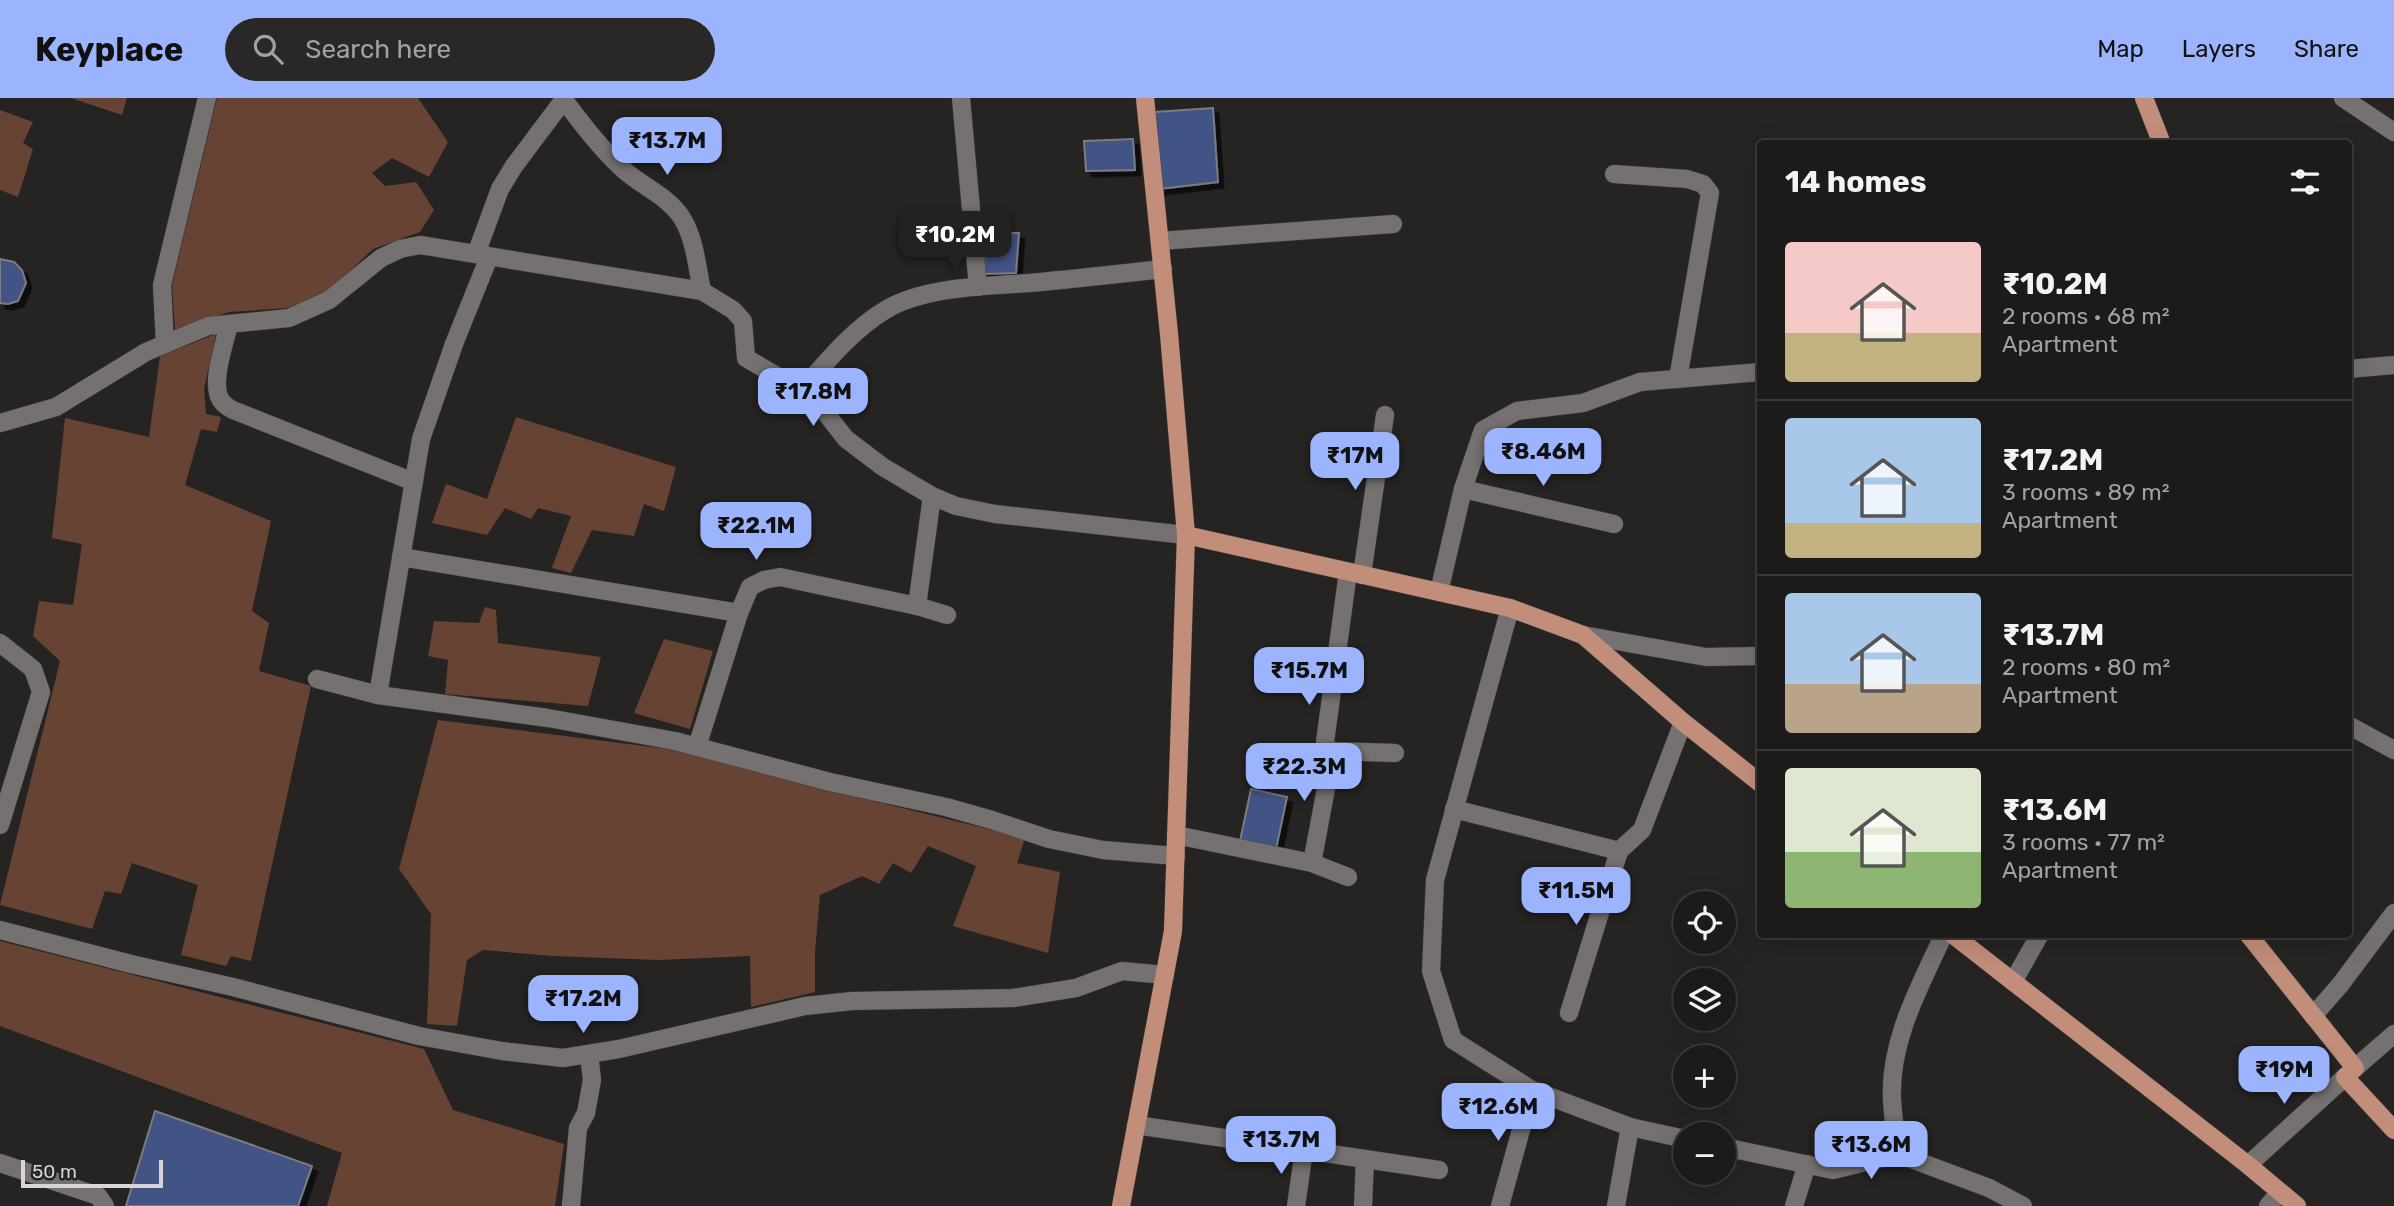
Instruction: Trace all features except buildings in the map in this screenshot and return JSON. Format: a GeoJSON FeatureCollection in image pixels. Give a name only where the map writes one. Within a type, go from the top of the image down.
{"type":"FeatureCollection","features":[{"type":"Feature","properties":{"kind":"main road"},"geometry":{"type":"LineString","coordinates":[[1121,1206],[1173,931],[1186,535],[1145,98]]}},
{"type":"Feature","properties":{"kind":"main road"},"geometry":{"type":"LineString","coordinates":[[2144,98],[2160,140]]}},
{"type":"Feature","properties":{"kind":"main road"},"geometry":{"type":"LineString","coordinates":[[1186,535],[1510,608],[1583,635],[1683,722],[1757,781]]}},
{"type":"Feature","properties":{"kind":"main road"},"geometry":{"type":"LineString","coordinates":[[1957,938],[2248,1165],[2274,1199],[2297,1206]]}},
{"type":"Feature","properties":{"kind":"main road"},"geometry":{"type":"LineString","coordinates":[[2251,938],[2313,1016],[2350,1072],[2394,1130]]}},
{"type":"Feature","properties":{"kind":"street"},"geometry":{"type":"LineString","coordinates":[[165,344],[162,285],[207,98]]}},
{"type":"Feature","properties":{"kind":"street"},"geometry":{"type":"LineString","coordinates":[[961,98],[978,287]]}},
{"type":"Feature","properties":{"kind":"street"},"geometry":{"type":"LineString","coordinates":[[2343,98],[2394,132]]}},
{"type":"Feature","properties":{"kind":"street"},"geometry":{"type":"LineString","coordinates":[[378,695],[421,439],[482,256],[500,189],[564,99],[606,152],[626,172],[670,203],[683,220],[692,242],[702,291]]}},
{"type":"Feature","properties":{"kind":"street"},"geometry":{"type":"LineString","coordinates":[[1614,174],[1687,179],[1703,184],[1710,193],[1678,379]]}},
{"type":"Feature","properties":{"kind":"street"},"geometry":{"type":"LineString","coordinates":[[1160,242],[1393,224]]}},
{"type":"Feature","properties":{"kind":"street"},"geometry":{"type":"LineString","coordinates":[[0,423],[57,408],[146,352],[208,326],[289,318],[329,300],[381,258],[400,249],[420,245],[702,291],[733,310],[743,321],[746,358],[813,397],[846,439],[883,467],[932,496],[956,506],[995,514],[1186,535]]}},
{"type":"Feature","properties":{"kind":"street"},"geometry":{"type":"LineString","coordinates":[[802,390],[863,326],[888,309],[917,297],[978,287],[1163,269]]}},
{"type":"Feature","properties":{"kind":"street"},"geometry":{"type":"LineString","coordinates":[[229,324],[216,390],[222,402],[233,410],[414,482]]}},
{"type":"Feature","properties":{"kind":"street"},"geometry":{"type":"LineString","coordinates":[[2352,369],[2394,365]]}},
{"type":"Feature","properties":{"kind":"street"},"geometry":{"type":"LineString","coordinates":[[1439,592],[1463,489],[1483,430],[1517,411],[1583,403],[1640,382],[1757,372]]}},
{"type":"Feature","properties":{"kind":"street"},"geometry":{"type":"LineString","coordinates":[[1385,415],[1324,733],[1327,748],[1333,751],[1395,753]]}},
{"type":"Feature","properties":{"kind":"street"},"geometry":{"type":"LineString","coordinates":[[1463,489],[1614,524]]}},
{"type":"Feature","properties":{"kind":"street"},"geometry":{"type":"LineString","coordinates":[[917,606],[932,496]]}},
{"type":"Feature","properties":{"kind":"street"},"geometry":{"type":"LineString","coordinates":[[401,557],[739,613]]}},
{"type":"Feature","properties":{"kind":"street"},"geometry":{"type":"LineString","coordinates":[[697,747],[739,613],[750,587],[764,580],[780,577],[917,606],[947,615]]}},
{"type":"Feature","properties":{"kind":"street"},"geometry":{"type":"LineString","coordinates":[[1510,608],[1435,880],[1431,971],[1453,1041],[1532,1090],[1630,1127],[1673,1136]]}},
{"type":"Feature","properties":{"kind":"street"},"geometry":{"type":"LineString","coordinates":[[1583,635],[1706,657],[1757,656]]}},
{"type":"Feature","properties":{"kind":"street"},"geometry":{"type":"LineString","coordinates":[[0,643],[33,669],[41,692],[0,825]]}},
{"type":"Feature","properties":{"kind":"street"},"geometry":{"type":"LineString","coordinates":[[317,679],[378,695],[548,718],[697,747],[830,782],[946,807],[1049,839],[1103,850],[1176,856]]}},
{"type":"Feature","properties":{"kind":"street"},"geometry":{"type":"LineString","coordinates":[[1569,1013],[1619,851],[1642,830],[1683,722]]}},
{"type":"Feature","properties":{"kind":"street"},"geometry":{"type":"LineString","coordinates":[[2352,727],[2394,750]]}},
{"type":"Feature","properties":{"kind":"street"},"geometry":{"type":"LineString","coordinates":[[1312,863],[1333,751]]}},
{"type":"Feature","properties":{"kind":"street"},"geometry":{"type":"LineString","coordinates":[[1454,809],[1619,851]]}},
{"type":"Feature","properties":{"kind":"street"},"geometry":{"type":"LineString","coordinates":[[1176,835],[1312,863],[1348,877]]}},
{"type":"Feature","properties":{"kind":"street"},"geometry":{"type":"LineString","coordinates":[[2313,1016],[2387,938],[2394,913]]}},
{"type":"Feature","properties":{"kind":"street"},"geometry":{"type":"LineString","coordinates":[[0,930],[419,1036],[502,1051],[563,1058],[704,1030],[806,1006],[852,1001],[1013,998],[1076,988],[1122,971],[1165,975]]}},
{"type":"Feature","properties":{"kind":"street"},"geometry":{"type":"LineString","coordinates":[[1898,1154],[1892,1099],[1893,1074],[1906,1016],[1942,938]]}},
{"type":"Feature","properties":{"kind":"street"},"geometry":{"type":"LineString","coordinates":[[2013,982],[2038,938]]}},
{"type":"Feature","properties":{"kind":"street"},"geometry":{"type":"LineString","coordinates":[[2248,1165],[2394,1034]]}},
{"type":"Feature","properties":{"kind":"street"},"geometry":{"type":"LineString","coordinates":[[571,1206],[578,1128],[586,1113],[592,1080],[589,1054]]}},
{"type":"Feature","properties":{"kind":"street"},"geometry":{"type":"LineString","coordinates":[[1500,1206],[1532,1090]]}},
{"type":"Feature","properties":{"kind":"street"},"geometry":{"type":"LineString","coordinates":[[1136,1125],[1439,1170]]}},
{"type":"Feature","properties":{"kind":"street"},"geometry":{"type":"LineString","coordinates":[[1616,1206],[1630,1127]]}},
{"type":"Feature","properties":{"kind":"street"},"geometry":{"type":"LineString","coordinates":[[1736,1149],[1833,1170],[1898,1154],[1989,1188],[2023,1206]]}},
{"type":"Feature","properties":{"kind":"street"},"geometry":{"type":"LineString","coordinates":[[1296,1206],[1304,1150]]}},
{"type":"Feature","properties":{"kind":"street"},"geometry":{"type":"LineString","coordinates":[[1363,1206],[1365,1160]]}},
{"type":"Feature","properties":{"kind":"street"},"geometry":{"type":"LineString","coordinates":[[0,1163],[98,1196],[105,1206]]}},
{"type":"Feature","properties":{"kind":"street"},"geometry":{"type":"LineString","coordinates":[[1794,1206],[1807,1164]]}},
{"type":"Feature","properties":{"kind":"shaded area"},"geometry":{"type":"Polygon","coordinates":[[[71,98],[127,98],[122,115],[71,98]]]}},
{"type":"Feature","properties":{"kind":"shaded area"},"geometry":{"type":"Polygon","coordinates":[[[217,98],[418,98],[448,142],[429,177],[392,158],[372,173],[385,186],[416,182],[434,210],[420,232],[373,249],[328,292],[287,308],[229,312],[175,330],[172,285],[217,98]]]}},
{"type":"Feature","properties":{"kind":"shaded area"},"geometry":{"type":"Polygon","coordinates":[[[0,110],[33,122],[23,143],[33,149],[18,197],[0,190],[0,110]]]}},
{"type":"Feature","properties":{"kind":"shaded area"},"geometry":{"type":"Polygon","coordinates":[[[216,334],[204,389],[206,414],[221,417],[217,432],[201,429],[185,485],[271,521],[252,611],[269,623],[259,671],[311,686],[251,961],[231,956],[226,966],[181,955],[198,885],[132,863],[121,894],[105,891],[92,929],[0,905],[60,661],[33,636],[39,601],[73,605],[82,544],[52,538],[65,418],[149,437],[160,356],[216,334]]]}},
{"type":"Feature","properties":{"kind":"shaded area"},"geometry":{"type":"Polygon","coordinates":[[[516,417],[676,467],[664,511],[644,504],[634,536],[592,530],[571,573],[552,568],[571,516],[538,508],[531,519],[505,508],[487,535],[432,523],[446,484],[487,499],[516,417]]]}},
{"type":"Feature","properties":{"kind":"shaded area"},"geometry":{"type":"Polygon","coordinates":[[[485,607],[496,610],[498,643],[601,657],[588,706],[445,694],[448,660],[428,656],[434,621],[479,623],[485,607]]]}},
{"type":"Feature","properties":{"kind":"shaded area"},"geometry":{"type":"Polygon","coordinates":[[[664,639],[713,651],[690,729],[634,713],[664,639]]]}},
{"type":"Feature","properties":{"kind":"shaded area"},"geometry":{"type":"Polygon","coordinates":[[[438,720],[691,752],[824,789],[1025,838],[1017,863],[1060,872],[1048,953],[953,926],[976,866],[928,846],[911,873],[893,863],[879,884],[862,876],[820,895],[815,992],[751,1007],[750,956],[658,960],[483,950],[467,960],[457,1026],[427,1024],[431,914],[399,869],[438,720]]]}},
{"type":"Feature","properties":{"kind":"shaded area"},"geometry":{"type":"Polygon","coordinates":[[[0,941],[424,1049],[453,1110],[564,1144],[555,1206],[327,1206],[342,1153],[0,1026],[0,941]]]}}]}
